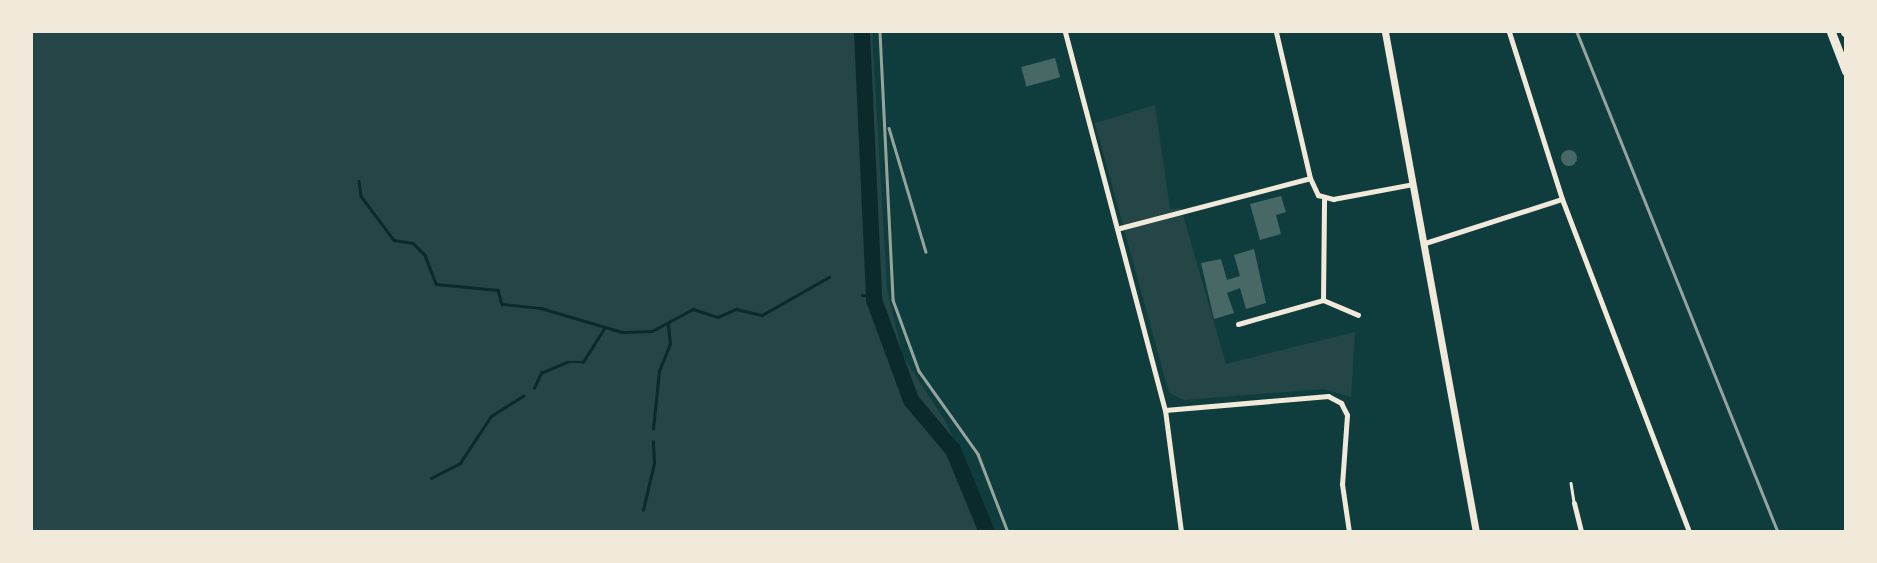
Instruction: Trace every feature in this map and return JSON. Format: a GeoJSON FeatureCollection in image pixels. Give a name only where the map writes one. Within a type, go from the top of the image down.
{"type":"FeatureCollection","features":[{"type":"Feature","properties":{"kind":"highway"},"geometry":{"type":"LineString","coordinates":[[1831,32],[1846,71]]}},
{"type":"Feature","properties":{"kind":"main road"},"geometry":{"type":"LineString","coordinates":[[1385,32],[1476,531]]}},
{"type":"Feature","properties":{"kind":"street"},"geometry":{"type":"LineString","coordinates":[[1065,32],[1165,410],[1181,531]]}},
{"type":"Feature","properties":{"kind":"street"},"geometry":{"type":"LineString","coordinates":[[1276,32],[1310,178],[1324,199],[1323,300]]}},
{"type":"Feature","properties":{"kind":"street"},"geometry":{"type":"LineString","coordinates":[[1509,32],[1562,199],[1689,531]]}},
{"type":"Feature","properties":{"kind":"street"},"geometry":{"type":"LineString","coordinates":[[1119,228],[1310,178]]}},
{"type":"Feature","properties":{"kind":"street"},"geometry":{"type":"LineString","coordinates":[[1324,199],[1413,184]]}},
{"type":"Feature","properties":{"kind":"street"},"geometry":{"type":"LineString","coordinates":[[1425,243],[1562,199]]}},
{"type":"Feature","properties":{"kind":"street"},"geometry":{"type":"LineString","coordinates":[[1238,324],[1323,300],[1358,315]]}},
{"type":"Feature","properties":{"kind":"street"},"geometry":{"type":"LineString","coordinates":[[1165,410],[1328,396],[1341,403],[1347,415],[1342,484],[1349,531]]}},
{"type":"Feature","properties":{"kind":"street"},"geometry":{"type":"LineString","coordinates":[[1574,503],[1581,531]]}},
{"type":"Feature","properties":{"kind":"lane"},"geometry":{"type":"LineString","coordinates":[[1571,483],[1574,503]]}},
{"type":"Feature","properties":{"kind":"shaded area"},"geometry":{"type":"Polygon","coordinates":[[[32,32],[872,32],[887,289],[903,356],[947,424],[995,531],[32,531],[32,32]]]}},
{"type":"Feature","properties":{"kind":"shaded area"},"geometry":{"type":"Polygon","coordinates":[[[1155,105],[1170,209],[1181,208],[1226,364],[1355,332],[1351,397],[1324,389],[1184,400],[1169,393],[1095,123],[1155,105]]]}},
{"type":"Feature","properties":{"kind":"building"},"geometry":{"type":"Polygon","coordinates":[[[1055,58],[1060,77],[1026,86],[1021,67],[1055,58]]]}},
{"type":"Feature","properties":{"kind":"building"},"geometry":{"type":"Polygon","coordinates":[[[1569,150],[1575,152],[1575,164],[1569,166],[1563,164],[1561,158],[1563,152],[1569,150]]]}},
{"type":"Feature","properties":{"kind":"building"},"geometry":{"type":"Polygon","coordinates":[[[1281,196],[1286,212],[1276,215],[1281,234],[1260,240],[1250,204],[1281,196]]]}},
{"type":"Feature","properties":{"kind":"building"},"geometry":{"type":"Polygon","coordinates":[[[1254,249],[1266,303],[1246,309],[1240,288],[1227,293],[1234,313],[1214,319],[1201,263],[1221,259],[1227,280],[1240,276],[1234,255],[1254,249]]]}},
{"type":"Feature","properties":{"kind":"waterway"},"geometry":{"type":"LineString","coordinates":[[862,32],[874,300],[911,400],[953,450],[987,532]]}},
{"type":"Feature","properties":{"kind":"waterway"},"geometry":{"type":"LineString","coordinates":[[359,181],[361,196],[394,240],[413,243],[425,255],[436,284],[498,290],[502,304],[541,308],[622,332],[652,331],[693,309],[718,317],[736,309],[762,315],[829,277]]}},
{"type":"Feature","properties":{"kind":"waterway"},"geometry":{"type":"LineString","coordinates":[[862,295],[874,296]]}},
{"type":"Feature","properties":{"kind":"waterway"},"geometry":{"type":"LineString","coordinates":[[653,429],[659,371],[670,344],[668,324]]}},
{"type":"Feature","properties":{"kind":"waterway"},"geometry":{"type":"LineString","coordinates":[[534,388],[541,373],[567,362],[583,362],[605,327]]}},
{"type":"Feature","properties":{"kind":"waterway"},"geometry":{"type":"LineString","coordinates":[[431,478],[460,463],[491,416],[523,396]]}},
{"type":"Feature","properties":{"kind":"waterway"},"geometry":{"type":"LineString","coordinates":[[643,510],[654,463],[653,442]]}},
{"type":"Feature","properties":{"kind":"railway"},"geometry":{"type":"LineString","coordinates":[[880,32],[893,300],[919,371],[978,454],[1008,532]]}},
{"type":"Feature","properties":{"kind":"railway"},"geometry":{"type":"LineString","coordinates":[[1577,32],[1778,532]]}},
{"type":"Feature","properties":{"kind":"railway"},"geometry":{"type":"LineString","coordinates":[[889,128],[926,252]]}}]}
